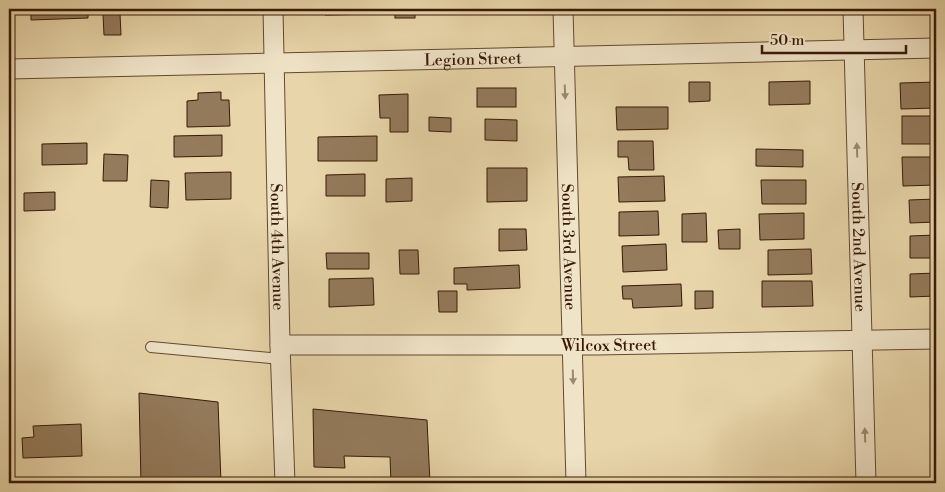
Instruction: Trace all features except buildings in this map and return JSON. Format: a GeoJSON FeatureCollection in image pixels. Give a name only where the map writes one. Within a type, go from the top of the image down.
{"type":"FeatureCollection","features":[{"type":"Feature","properties":{"kind":"street","name":"South 4th Avenue"},"geometry":{"type":"LineString","coordinates":[[273,9],[285,483]]}},
{"type":"Feature","properties":{"kind":"street","name":"South 3rd Avenue"},"geometry":{"type":"LineString","coordinates":[[563,9],[576,483]]}},
{"type":"Feature","properties":{"kind":"street","name":"South 2nd Avenue"},"geometry":{"type":"LineString","coordinates":[[853,9],[866,483]]}},
{"type":"Feature","properties":{"kind":"street","name":"Legion Street"},"geometry":{"type":"LineString","coordinates":[[9,68],[936,48]]}},
{"type":"Feature","properties":{"kind":"street","name":"Wilcox Street"},"geometry":{"type":"LineString","coordinates":[[281,352],[572,345],[936,340]]}},
{"type":"Feature","properties":{"kind":"lane"},"geometry":{"type":"LineString","coordinates":[[151,347],[281,352]]}}]}
